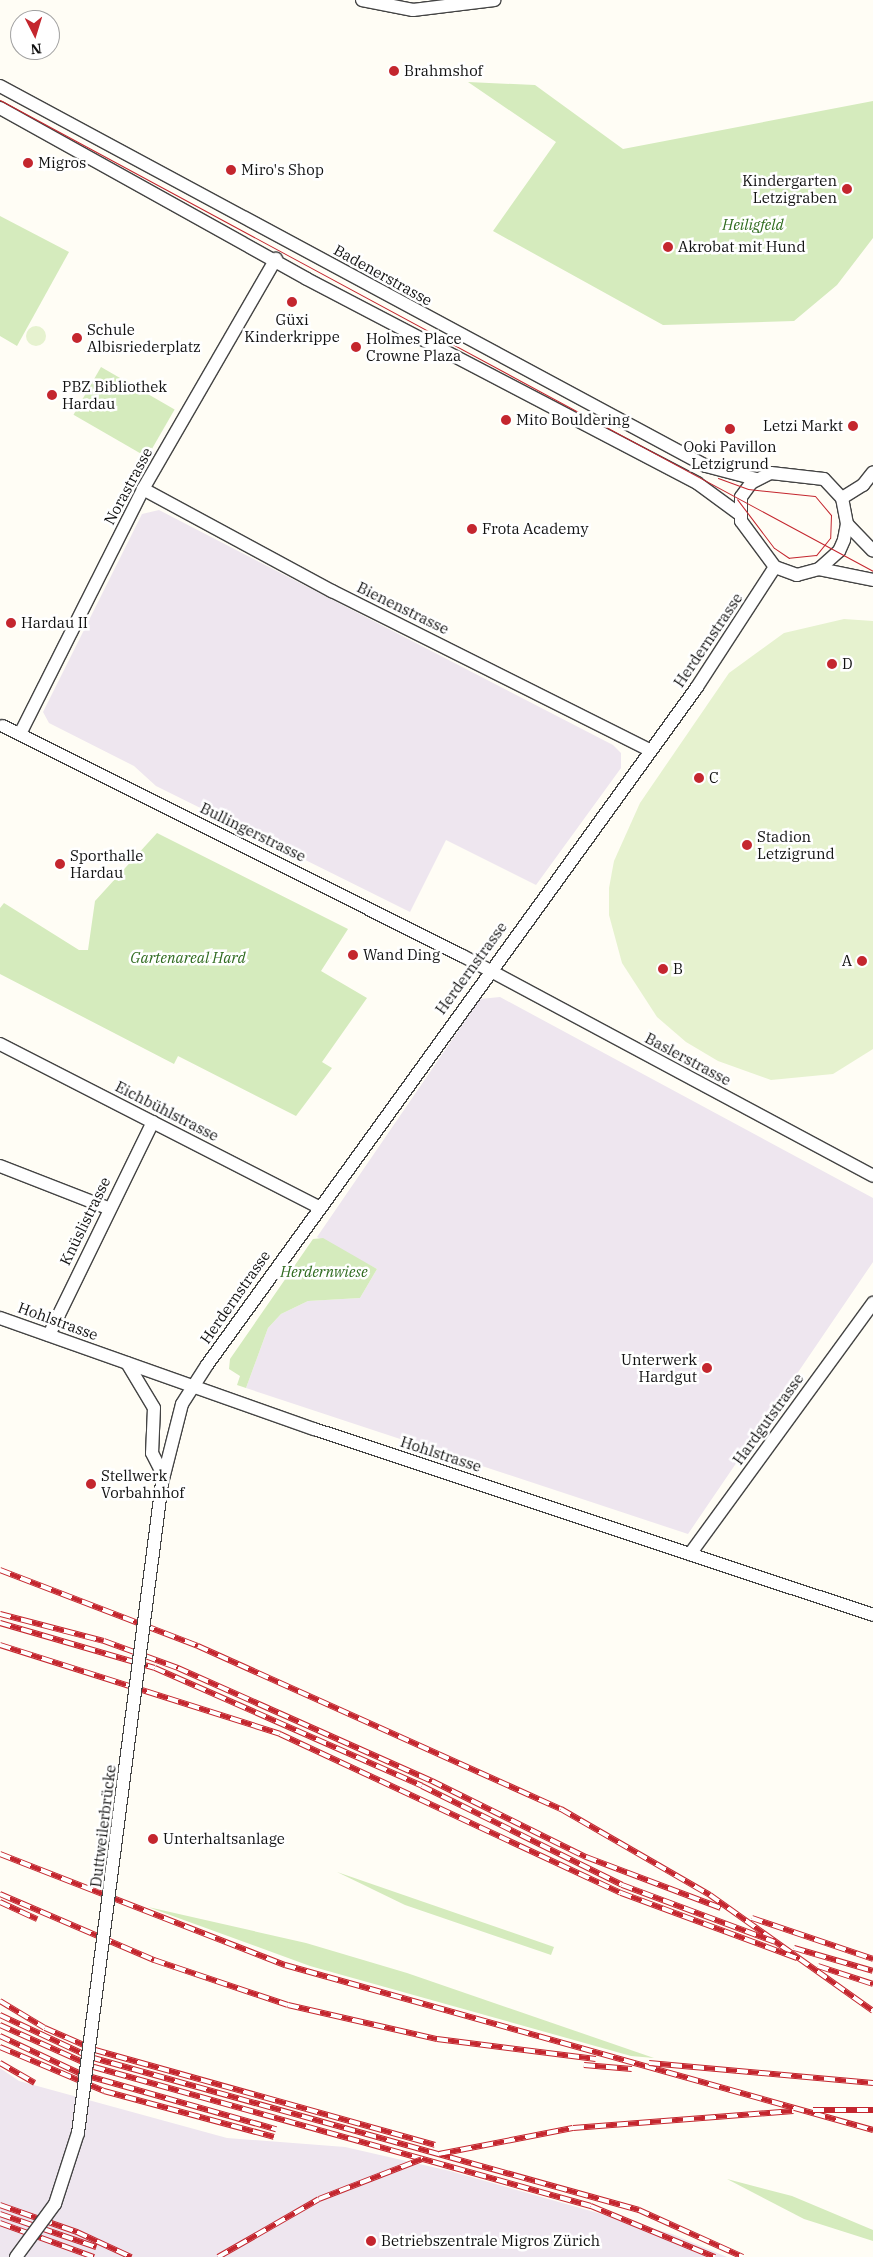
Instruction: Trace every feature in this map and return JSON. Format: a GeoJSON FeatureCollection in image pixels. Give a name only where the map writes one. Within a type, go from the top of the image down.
{"type":"FeatureCollection","features":[{"type":"Feature","properties":{"kind":"street"},"geometry":{"type":"LineString","coordinates":[[362,0],[413,10],[494,0]]}},
{"type":"Feature","properties":{"kind":"street","name":"Badenerstrasse"},"geometry":{"type":"LineString","coordinates":[[0,86],[706,466],[756,479],[772,473],[813,476],[831,484],[842,498]]}},
{"type":"Feature","properties":{"kind":"street"},"geometry":{"type":"LineString","coordinates":[[0,108],[697,483],[738,513],[762,555],[775,567],[797,575],[819,569],[839,551],[847,524],[842,498],[863,485],[873,472]]}},
{"type":"Feature","properties":{"kind":"street","name":"Norastrasse"},"geometry":{"type":"LineString","coordinates":[[20,734],[143,489],[276,258]]}},
{"type":"Feature","properties":{"kind":"street"},"geometry":{"type":"LineString","coordinates":[[738,513],[740,497],[756,479]]}},
{"type":"Feature","properties":{"kind":"street","name":"Bienenstrasse"},"geometry":{"type":"LineString","coordinates":[[143,489],[332,591],[650,750]]}},
{"type":"Feature","properties":{"kind":"street"},"geometry":{"type":"LineString","coordinates":[[847,524],[873,551]]}},
{"type":"Feature","properties":{"kind":"street","name":"Herdernstrasse"},"geometry":{"type":"LineString","coordinates":[[192,1387],[488,970],[650,750],[775,567]]}},
{"type":"Feature","properties":{"kind":"street"},"geometry":{"type":"LineString","coordinates":[[819,569],[873,580]]}},
{"type":"Feature","properties":{"kind":"street","name":"Bullingerstrasse"},"geometry":{"type":"LineString","coordinates":[[3,726],[488,970]]}},
{"type":"Feature","properties":{"kind":"street","name":"Baslerstrasse"},"geometry":{"type":"LineString","coordinates":[[488,970],[873,1176]]}},
{"type":"Feature","properties":{"kind":"street","name":"Eichbühlstrasse"},"geometry":{"type":"LineString","coordinates":[[0,1044],[318,1207]]}},
{"type":"Feature","properties":{"kind":"street","name":"Knüslistrasse"},"geometry":{"type":"LineString","coordinates":[[49,1335],[108,1208],[153,1122]]}},
{"type":"Feature","properties":{"kind":"street"},"geometry":{"type":"LineString","coordinates":[[0,1166],[108,1208]]}},
{"type":"Feature","properties":{"kind":"street","name":"Hardgutstrasse"},"geometry":{"type":"LineString","coordinates":[[690,1554],[873,1303]]}},
{"type":"Feature","properties":{"kind":"street","name":"Hohlstrasse"},"geometry":{"type":"LineString","coordinates":[[0,1318],[192,1387],[873,1615]]}},
{"type":"Feature","properties":{"kind":"street"},"geometry":{"type":"LineString","coordinates":[[127,1363],[154,1408],[152,1453],[163,1479]]}},
{"type":"Feature","properties":{"kind":"street","name":"Duttweilerbrücke"},"geometry":{"type":"LineString","coordinates":[[16,2257],[55,2204],[78,2133],[163,1479],[182,1404],[192,1387]]}},
{"type":"Feature","properties":{"kind":"shaded area"},"geometry":{"type":"Polygon","coordinates":[[[159,510],[613,745],[621,753],[621,768],[536,885],[446,840],[410,912],[156,786],[134,766],[49,723],[43,712],[142,514],[159,510]]]}},
{"type":"Feature","properties":{"kind":"shaded area"},"geometry":{"type":"Polygon","coordinates":[[[500,997],[873,1198],[873,1262],[688,1534],[246,1388],[268,1328],[281,1314],[308,1301],[360,1298],[377,1269],[317,1237],[480,999],[500,997]]]}},
{"type":"Feature","properties":{"kind":"shaded area"},"geometry":{"type":"Polygon","coordinates":[[[0,2068],[19,2081],[227,2138],[345,2147],[450,2171],[672,2234],[727,2257],[0,2257],[0,2068]]]}},
{"type":"Feature","properties":{"kind":"green space","name":"Heiligfeld"},"geometry":{"type":"Polygon","coordinates":[[[468,82],[535,85],[623,149],[873,101],[873,238],[837,285],[794,321],[663,325],[493,231],[556,142],[468,82]]]}},
{"type":"Feature","properties":{"kind":"green space"},"geometry":{"type":"Polygon","coordinates":[[[0,216],[69,252],[17,346],[0,336],[0,216]]]}},
{"type":"Feature","properties":{"kind":"green space"},"geometry":{"type":"Polygon","coordinates":[[[36,326],[43,329],[46,336],[43,343],[36,346],[29,343],[26,336],[29,329],[36,326]]]}},
{"type":"Feature","properties":{"kind":"green space"},"geometry":{"type":"Polygon","coordinates":[[[101,367],[175,410],[147,457],[74,415],[101,367]]]}},
{"type":"Feature","properties":{"kind":"green space","name":"Stadion Letzigrund"},"geometry":{"type":"Polygon","coordinates":[[[844,619],[873,621],[873,1049],[833,1074],[771,1080],[718,1061],[686,1042],[657,1017],[622,963],[609,915],[609,888],[614,861],[640,803],[729,673],[784,633],[844,619]]]}},
{"type":"Feature","properties":{"kind":"green space","name":"Gartenareal Hard"},"geometry":{"type":"Polygon","coordinates":[[[157,833],[348,929],[321,971],[367,998],[322,1062],[332,1068],[296,1116],[178,1056],[174,1064],[0,974],[0,908],[4,903],[79,950],[88,950],[95,901],[157,833]]]}},
{"type":"Feature","properties":{"kind":"green space","name":"Herdernwiese"},"geometry":{"type":"Polygon","coordinates":[[[323,1238],[377,1269],[360,1298],[308,1301],[281,1314],[268,1328],[246,1388],[237,1385],[240,1376],[229,1369],[230,1359],[313,1239],[323,1238]]]}},
{"type":"Feature","properties":{"kind":"green space"},"geometry":{"type":"Polygon","coordinates":[[[337,1872],[554,1947],[551,1955],[405,1905],[337,1872]]]}},
{"type":"Feature","properties":{"kind":"green space"},"geometry":{"type":"Polygon","coordinates":[[[148,1907],[306,1943],[407,1973],[654,2058],[631,2056],[310,1966],[148,1907]]]}},
{"type":"Feature","properties":{"kind":"green space"},"geometry":{"type":"Polygon","coordinates":[[[727,2179],[792,2196],[873,2230],[873,2241],[804,2219],[727,2179]]]}},
{"type":"Feature","properties":{"kind":"tram line"},"geometry":{"type":"LineString","coordinates":[[0,100],[873,571]]}},
{"type":"Feature","properties":{"kind":"tram line"},"geometry":{"type":"LineString","coordinates":[[718,478],[748,489],[815,496],[831,515],[830,538],[816,555],[789,558],[774,548],[737,499]]}},
{"type":"Feature","properties":{"kind":"railway"},"geometry":{"type":"LineString","coordinates":[[0,1570],[198,1646],[561,1809],[710,1895],[873,2011]]}},
{"type":"Feature","properties":{"kind":"railway"},"geometry":{"type":"LineString","coordinates":[[0,1614],[104,1641],[178,1668],[432,1781],[586,1857],[721,1908]]}},
{"type":"Feature","properties":{"kind":"railway"},"geometry":{"type":"LineString","coordinates":[[0,1623],[155,1668],[422,1786],[622,1885],[775,1942]]}},
{"type":"Feature","properties":{"kind":"railway"},"geometry":{"type":"LineString","coordinates":[[0,1645],[280,1734],[621,1893],[797,1958]]}},
{"type":"Feature","properties":{"kind":"railway"},"geometry":{"type":"LineString","coordinates":[[0,1854],[285,1965],[873,2130]]}},
{"type":"Feature","properties":{"kind":"railway"},"geometry":{"type":"LineString","coordinates":[[0,1894],[154,1960],[288,2005],[437,2039],[596,2059]]}},
{"type":"Feature","properties":{"kind":"railway"},"geometry":{"type":"LineString","coordinates":[[0,1902],[37,1919]]}},
{"type":"Feature","properties":{"kind":"railway"},"geometry":{"type":"LineString","coordinates":[[752,1918],[873,1959]]}},
{"type":"Feature","properties":{"kind":"railway"},"geometry":{"type":"LineString","coordinates":[[794,1948],[873,1971]]}},
{"type":"Feature","properties":{"kind":"railway"},"geometry":{"type":"LineString","coordinates":[[818,1966],[873,1984]]}},
{"type":"Feature","properties":{"kind":"railway"},"geometry":{"type":"LineString","coordinates":[[0,2001],[45,2028],[95,2050],[435,2145]]}},
{"type":"Feature","properties":{"kind":"railway"},"geometry":{"type":"LineString","coordinates":[[0,2015],[90,2057],[639,2210],[743,2257]]}},
{"type":"Feature","properties":{"kind":"railway"},"geometry":{"type":"LineString","coordinates":[[0,2025],[94,2067],[591,2206],[715,2257]]}},
{"type":"Feature","properties":{"kind":"railway"},"geometry":{"type":"LineString","coordinates":[[0,2036],[81,2074],[276,2129]]}},
{"type":"Feature","properties":{"kind":"railway"},"geometry":{"type":"LineString","coordinates":[[0,2047],[104,2091],[274,2137]]}},
{"type":"Feature","properties":{"kind":"railway"},"geometry":{"type":"LineString","coordinates":[[0,2063],[35,2083]]}},
{"type":"Feature","properties":{"kind":"railway"},"geometry":{"type":"LineString","coordinates":[[649,2063],[873,2083]]}},
{"type":"Feature","properties":{"kind":"railway"},"geometry":{"type":"LineString","coordinates":[[584,2065],[632,2069]]}},
{"type":"Feature","properties":{"kind":"railway"},"geometry":{"type":"LineString","coordinates":[[813,2110],[873,2110]]}},
{"type":"Feature","properties":{"kind":"railway"},"geometry":{"type":"LineString","coordinates":[[439,2154],[573,2128],[793,2111]]}},
{"type":"Feature","properties":{"kind":"railway"},"geometry":{"type":"LineString","coordinates":[[218,2257],[319,2199],[422,2159]]}},
{"type":"Feature","properties":{"kind":"railway"},"geometry":{"type":"LineString","coordinates":[[0,2205],[77,2232],[131,2257]]}},
{"type":"Feature","properties":{"kind":"railway"},"geometry":{"type":"LineString","coordinates":[[0,2214],[96,2247]]}},
{"type":"Feature","properties":{"kind":"railway"},"geometry":{"type":"LineString","coordinates":[[0,2223],[94,2257]]}},
{"type":"Feature","properties":{"kind":"place","name":"Brahmshof"},"geometry":{"type":"Point","coordinates":[394,71]}},
{"type":"Feature","properties":{"kind":"place","name":"Migros"},"geometry":{"type":"Point","coordinates":[28,163]}},
{"type":"Feature","properties":{"kind":"place","name":"Miro's Shop"},"geometry":{"type":"Point","coordinates":[231,170]}},
{"type":"Feature","properties":{"kind":"place","name":"Kindergarten Letzigraben"},"geometry":{"type":"Point","coordinates":[847,189]}},
{"type":"Feature","properties":{"kind":"place","name":"Akrobat mit Hund"},"geometry":{"type":"Point","coordinates":[668,247]}},
{"type":"Feature","properties":{"kind":"place","name":"Güxi Kinderkrippe"},"geometry":{"type":"Point","coordinates":[292,302]}},
{"type":"Feature","properties":{"kind":"place","name":"Schule Albisriederplatz"},"geometry":{"type":"Point","coordinates":[77,338]}},
{"type":"Feature","properties":{"kind":"place","name":"Holmes Place Crowne Plaza"},"geometry":{"type":"Point","coordinates":[356,347]}},
{"type":"Feature","properties":{"kind":"place","name":"PBZ Bibliothek Hardau"},"geometry":{"type":"Point","coordinates":[52,395]}},
{"type":"Feature","properties":{"kind":"place","name":"Mito Bouldering"},"geometry":{"type":"Point","coordinates":[506,420]}},
{"type":"Feature","properties":{"kind":"place","name":"Letzi Markt"},"geometry":{"type":"Point","coordinates":[853,426]}},
{"type":"Feature","properties":{"kind":"place","name":"Ooki Pavillon Letzigrund"},"geometry":{"type":"Point","coordinates":[730,429]}},
{"type":"Feature","properties":{"kind":"place","name":"Frota Academy"},"geometry":{"type":"Point","coordinates":[472,529]}},
{"type":"Feature","properties":{"kind":"place","name":"Hardau II"},"geometry":{"type":"Point","coordinates":[11,623]}},
{"type":"Feature","properties":{"kind":"place","name":"D"},"geometry":{"type":"Point","coordinates":[832,664]}},
{"type":"Feature","properties":{"kind":"place","name":"C"},"geometry":{"type":"Point","coordinates":[699,778]}},
{"type":"Feature","properties":{"kind":"place","name":"Stadion Letzigrund"},"geometry":{"type":"Point","coordinates":[747,845]}},
{"type":"Feature","properties":{"kind":"place","name":"Sporthalle Hardau"},"geometry":{"type":"Point","coordinates":[60,864]}},
{"type":"Feature","properties":{"kind":"place","name":"Wand Ding"},"geometry":{"type":"Point","coordinates":[353,955]}},
{"type":"Feature","properties":{"kind":"place","name":"A"},"geometry":{"type":"Point","coordinates":[862,961]}},
{"type":"Feature","properties":{"kind":"place","name":"B"},"geometry":{"type":"Point","coordinates":[663,969]}},
{"type":"Feature","properties":{"kind":"place","name":"Unterwerk Hardgut"},"geometry":{"type":"Point","coordinates":[707,1368]}},
{"type":"Feature","properties":{"kind":"place","name":"Stellwerk Vorbahnhof"},"geometry":{"type":"Point","coordinates":[91,1484]}},
{"type":"Feature","properties":{"kind":"place","name":"Unterhaltsanlage"},"geometry":{"type":"Point","coordinates":[153,1839]}},
{"type":"Feature","properties":{"kind":"place","name":"Betriebszentrale Migros Zürich"},"geometry":{"type":"Point","coordinates":[371,2241]}}]}
